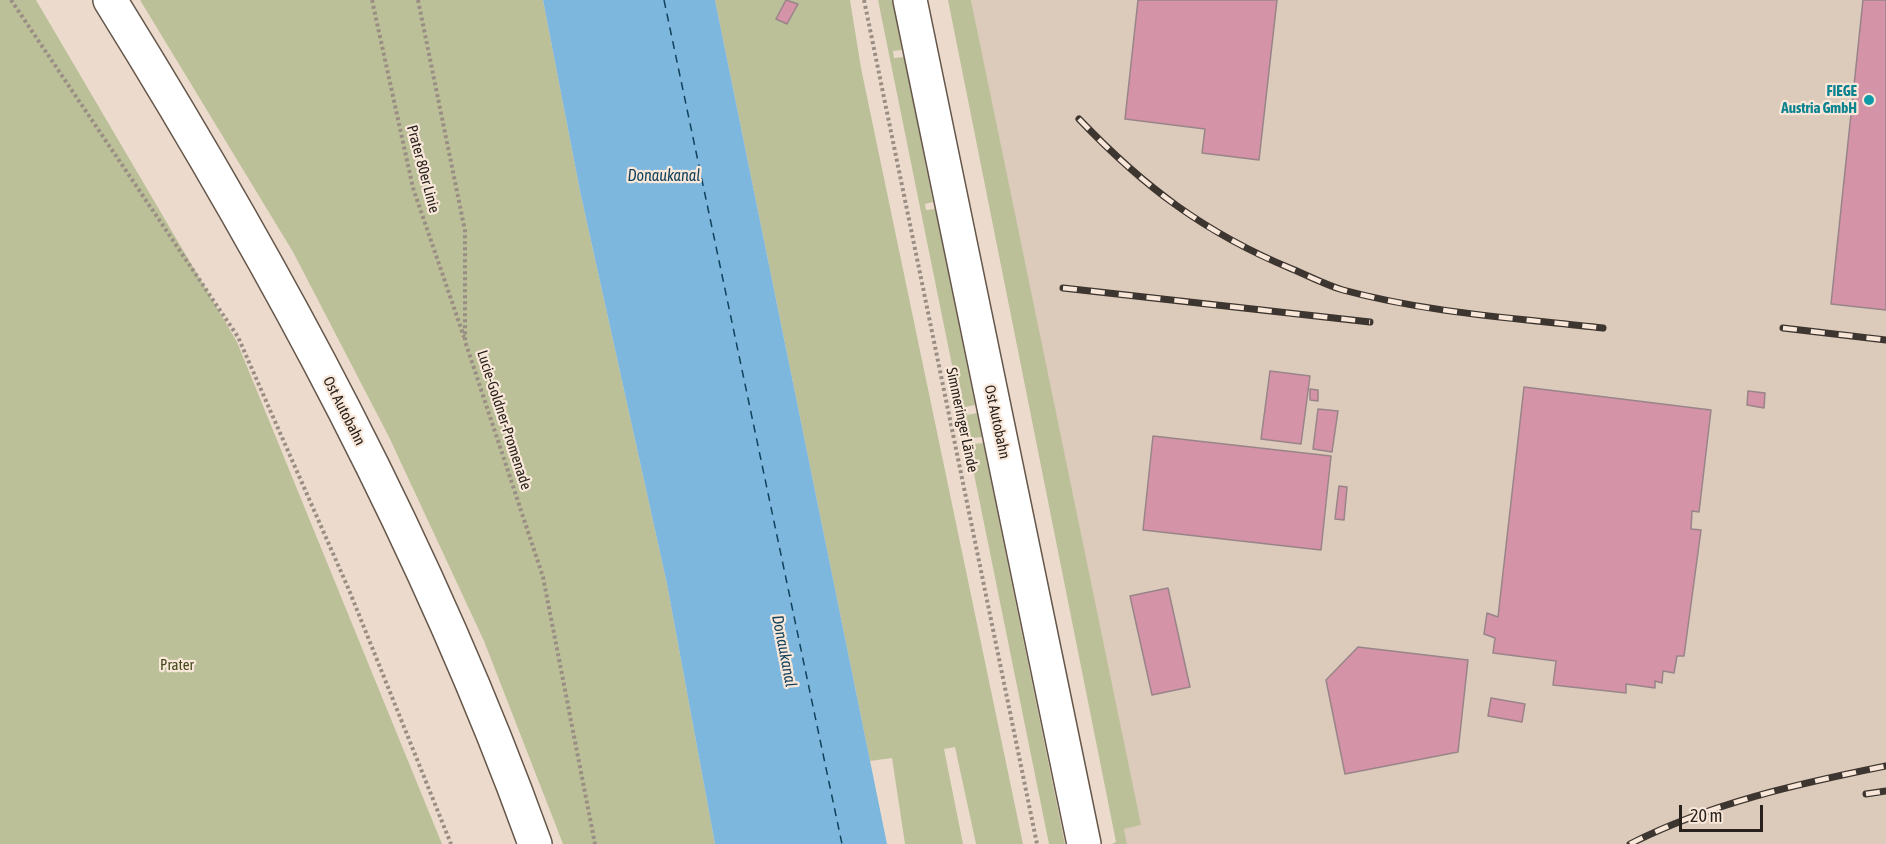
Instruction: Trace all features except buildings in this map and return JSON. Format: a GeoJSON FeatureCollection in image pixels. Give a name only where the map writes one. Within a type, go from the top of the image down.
{"type":"FeatureCollection","features":[{"type":"Feature","properties":{"kind":"highway","name":"Ost Autobahn"},"geometry":{"type":"LineString","coordinates":[[110,0],[258,248],[337,396],[396,515],[459,655],[535,844]]}},
{"type":"Feature","properties":{"kind":"highway","name":"Ost Autobahn"},"geometry":{"type":"LineString","coordinates":[[910,0],[1084,844]]}},
{"type":"Feature","properties":{"kind":"path"},"geometry":{"type":"LineString","coordinates":[[11,0],[238,337],[349,590],[452,844]]}},
{"type":"Feature","properties":{"kind":"path","name":"Prater 80er Linie"},"geometry":{"type":"LineString","coordinates":[[372,0],[413,188],[465,341]]}},
{"type":"Feature","properties":{"kind":"path","name":"Lucie-Goldner-Promenade"},"geometry":{"type":"LineString","coordinates":[[418,0],[465,231],[465,341],[543,577],[595,844]]}},
{"type":"Feature","properties":{"kind":"path","name":"Simmeringer Lände"},"geometry":{"type":"LineString","coordinates":[[864,0],[1037,844]]}},
{"type":"Feature","properties":{"kind":"shaded area"},"geometry":{"type":"Polygon","coordinates":[[[971,0],[1886,0],[1886,844],[1127,844],[1124,829],[1140,825],[971,0]]]}},
{"type":"Feature","properties":{"kind":"green space","name":"Prater"},"geometry":{"type":"Polygon","coordinates":[[[0,0],[36,0],[237,342],[442,844],[0,844],[0,0]]]}},
{"type":"Feature","properties":{"kind":"green space"},"geometry":{"type":"Polygon","coordinates":[[[140,0],[543,0],[580,191],[667,584],[715,844],[563,844],[484,641],[389,437],[293,252],[140,0]]]}},
{"type":"Feature","properties":{"kind":"green space"},"geometry":{"type":"Polygon","coordinates":[[[715,0],[850,0],[861,68],[1023,844],[976,844],[955,747],[944,749],[963,844],[905,844],[892,758],[870,761],[715,0]]]}},
{"type":"Feature","properties":{"kind":"green space"},"geometry":{"type":"Polygon","coordinates":[[[878,0],[892,0],[902,50],[893,51],[894,58],[904,57],[933,202],[925,204],[926,210],[935,209],[975,405],[965,407],[967,415],[977,413],[982,437],[972,438],[973,444],[983,443],[1065,844],[1049,844],[878,0]]]}},
{"type":"Feature","properties":{"kind":"green space"},"geometry":{"type":"Polygon","coordinates":[[[948,0],[971,0],[1141,825],[1124,829],[1127,844],[1112,844],[1116,842],[948,0]]]}},
{"type":"Feature","properties":{"kind":"water","name":"Donaukanal"},"geometry":{"type":"Polygon","coordinates":[[[543,0],[715,0],[887,844],[715,844],[667,584],[580,191],[543,0]]]}},
{"type":"Feature","properties":{"kind":"ferry route"},"geometry":{"type":"LineString","coordinates":[[664,0],[842,844]]}},
{"type":"Feature","properties":{"kind":"railway"},"geometry":{"type":"LineString","coordinates":[[1079,119],[1127,166],[1177,206],[1204,224],[1261,255],[1330,286],[1407,304],[1505,318],[1603,328]]}},
{"type":"Feature","properties":{"kind":"railway"},"geometry":{"type":"LineString","coordinates":[[1063,288],[1370,322]]}},
{"type":"Feature","properties":{"kind":"railway"},"geometry":{"type":"LineString","coordinates":[[1783,328],[1886,340]]}},
{"type":"Feature","properties":{"kind":"railway"},"geometry":{"type":"LineString","coordinates":[[1630,844],[1692,817],[1755,796],[1886,766]]}},
{"type":"Feature","properties":{"kind":"railway"},"geometry":{"type":"LineString","coordinates":[[1866,794],[1886,791]]}},
{"type":"Feature","properties":{"kind":"place","name":"FIEGE Austria GmbH"},"geometry":{"type":"Point","coordinates":[1869,100]}}]}
